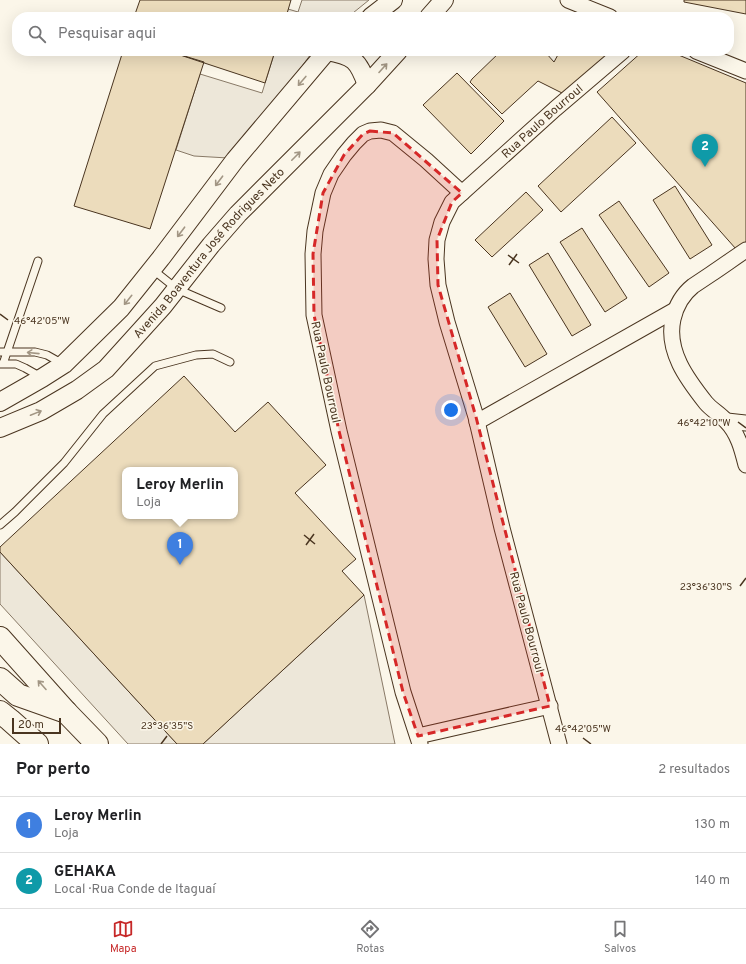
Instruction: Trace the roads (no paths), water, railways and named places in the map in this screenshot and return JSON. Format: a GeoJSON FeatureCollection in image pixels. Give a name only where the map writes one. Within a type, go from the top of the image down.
{"type":"FeatureCollection","features":[{"type":"Feature","properties":{"kind":"highway"},"geometry":{"type":"LineString","coordinates":[[0,638],[66,712],[97,744]]}},
{"type":"Feature","properties":{"kind":"highway"},"geometry":{"type":"LineString","coordinates":[[0,679],[18,694],[66,712]]}},
{"type":"Feature","properties":{"kind":"highway"},"geometry":{"type":"LineString","coordinates":[[0,712],[36,744]]}},
{"type":"Feature","properties":{"kind":"street"},"geometry":{"type":"LineString","coordinates":[[377,12],[393,0]]}},
{"type":"Feature","properties":{"kind":"street"},"geometry":{"type":"LineString","coordinates":[[433,12],[444,0]]}},
{"type":"Feature","properties":{"kind":"street"},"geometry":{"type":"LineString","coordinates":[[568,0],[598,12]]}},
{"type":"Feature","properties":{"kind":"street"},"geometry":{"type":"LineString","coordinates":[[0,402],[64,364],[121,308],[235,160],[323,56]]}},
{"type":"Feature","properties":{"kind":"street"},"geometry":{"type":"LineString","coordinates":[[346,56],[357,63],[361,69],[367,86]]}},
{"type":"Feature","properties":{"kind":"street","name":"Avenida Boaventura José Rodrigues Neto"},"geometry":{"type":"LineString","coordinates":[[0,428],[41,411],[77,390],[106,369],[163,306],[211,245],[238,214],[367,86],[394,56]]}},
{"type":"Feature","properties":{"kind":"street","name":"Rua Paulo Bourroul"},"geometry":{"type":"LineString","coordinates":[[559,744],[502,528],[477,422],[447,322],[438,285],[436,266],[437,240],[442,222],[452,202],[554,109],[617,56]]}},
{"type":"Feature","properties":{"kind":"street"},"geometry":{"type":"LineString","coordinates":[[708,56],[746,71]]}},
{"type":"Feature","properties":{"kind":"street","name":"Rua Paulo Bourroul"},"geometry":{"type":"LineString","coordinates":[[462,193],[426,160],[392,133],[381,130],[370,131],[363,134],[344,155],[331,174],[322,193],[315,231],[313,254],[314,315],[338,431],[403,692],[419,740],[550,706]]}},
{"type":"Feature","properties":{"kind":"street"},"geometry":{"type":"LineString","coordinates":[[746,250],[693,286],[680,301],[675,310],[671,326],[674,352],[681,367],[693,386],[734,431],[742,447],[746,465]]}},
{"type":"Feature","properties":{"kind":"street"},"geometry":{"type":"LineString","coordinates":[[477,422],[675,310]]}},
{"type":"Feature","properties":{"kind":"street"},"geometry":{"type":"LineString","coordinates":[[726,421],[746,423]]}},
{"type":"Feature","properties":{"kind":"lane"},"geometry":{"type":"LineString","coordinates":[[38,261],[4,352],[2,364],[16,364],[42,378]]}},
{"type":"Feature","properties":{"kind":"lane"},"geometry":{"type":"LineString","coordinates":[[152,269],[177,289],[221,308]]}},
{"type":"Feature","properties":{"kind":"lane"},"geometry":{"type":"LineString","coordinates":[[4,352],[35,352],[47,355],[64,364]]}},
{"type":"Feature","properties":{"kind":"lane"},"geometry":{"type":"LineString","coordinates":[[0,525],[64,463],[103,414],[155,366],[196,354],[213,354],[230,362]]}},
{"type":"Feature","properties":{"kind":"place","name":"GEHAKA"},"geometry":{"type":"Point","coordinates":[705,167]}},
{"type":"Feature","properties":{"kind":"place","name":"Leroy Merlin"},"geometry":{"type":"Point","coordinates":[180,565]}}]}
